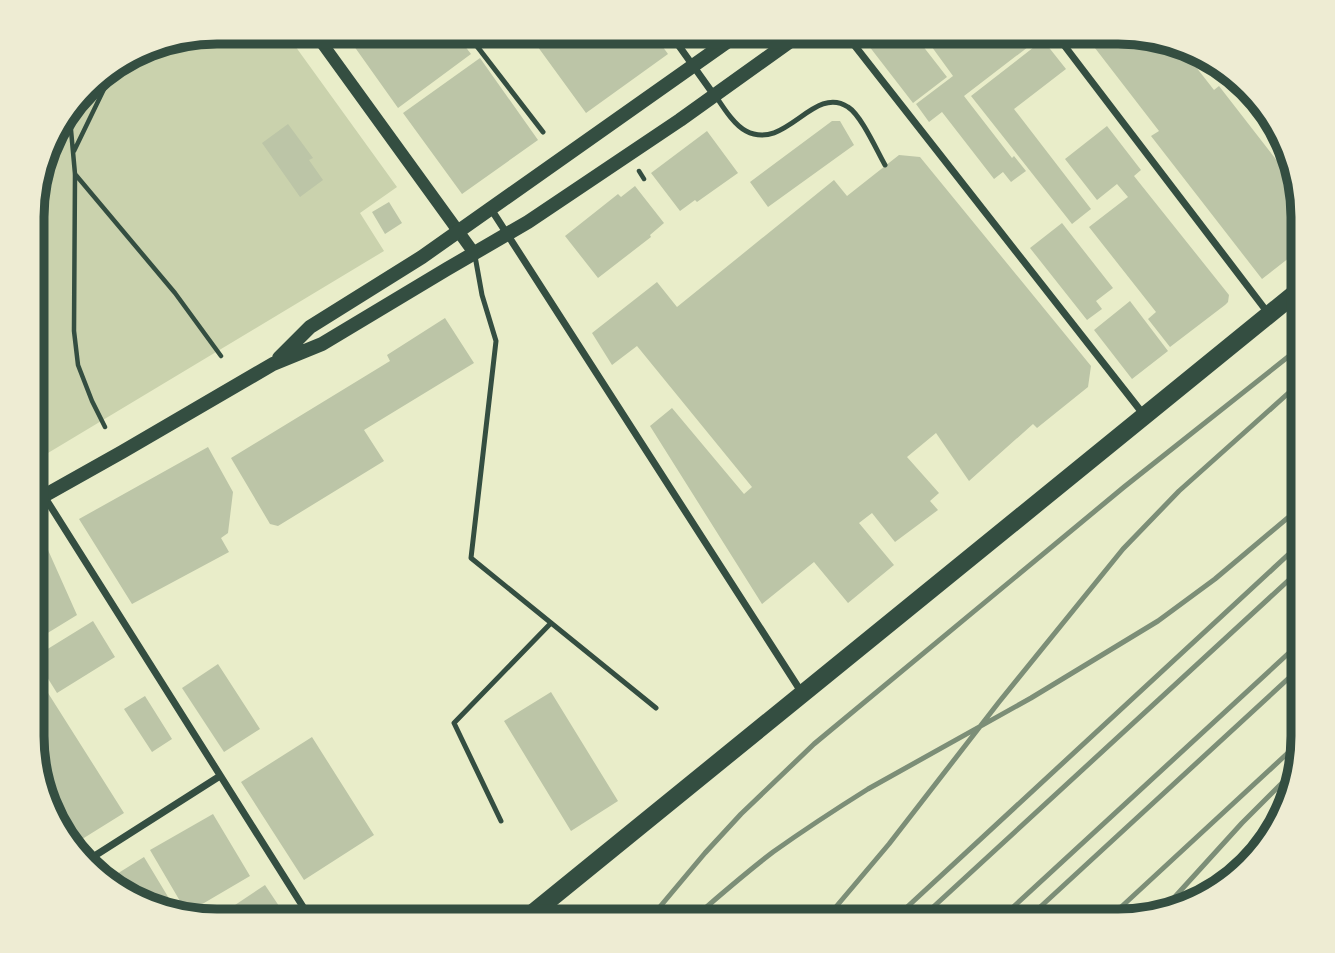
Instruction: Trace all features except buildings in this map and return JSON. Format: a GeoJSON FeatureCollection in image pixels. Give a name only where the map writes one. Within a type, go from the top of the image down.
{"type":"FeatureCollection","features":[{"type":"Feature","properties":{"kind":"main road"},"geometry":{"type":"LineString","coordinates":[[273,364],[310,327],[422,257],[724,44]]}},
{"type":"Feature","properties":{"kind":"main road"},"geometry":{"type":"LineString","coordinates":[[44,496],[273,364],[322,344],[528,222],[786,44]]}},
{"type":"Feature","properties":{"kind":"main road"},"geometry":{"type":"LineString","coordinates":[[538,909],[1291,297]]}},
{"type":"Feature","properties":{"kind":"street"},"geometry":{"type":"LineString","coordinates":[[323,44],[474,253]]}},
{"type":"Feature","properties":{"kind":"street"},"geometry":{"type":"LineString","coordinates":[[678,44],[714,95]]}},
{"type":"Feature","properties":{"kind":"street"},"geometry":{"type":"LineString","coordinates":[[853,44],[1145,415]]}},
{"type":"Feature","properties":{"kind":"street"},"geometry":{"type":"LineString","coordinates":[[1063,44],[1269,315]]}},
{"type":"Feature","properties":{"kind":"street"},"geometry":{"type":"LineString","coordinates":[[491,209],[802,693]]}},
{"type":"Feature","properties":{"kind":"street"},"geometry":{"type":"LineString","coordinates":[[44,507],[304,909]]}},
{"type":"Feature","properties":{"kind":"street"},"geometry":{"type":"LineString","coordinates":[[93,857],[220,776]]}},
{"type":"Feature","properties":{"kind":"lane"},"geometry":{"type":"LineString","coordinates":[[476,44],[543,132]]}},
{"type":"Feature","properties":{"kind":"lane"},"geometry":{"type":"LineString","coordinates":[[714,95],[744,131],[759,136],[780,132],[819,105],[836,102],[850,107],[860,119],[885,165]]}},
{"type":"Feature","properties":{"kind":"lane"},"geometry":{"type":"LineString","coordinates":[[474,253],[482,295],[496,341],[471,558],[656,708]]}},
{"type":"Feature","properties":{"kind":"lane"},"geometry":{"type":"LineString","coordinates":[[501,821],[454,723],[551,623]]}},
{"type":"Feature","properties":{"kind":"path"},"geometry":{"type":"LineString","coordinates":[[73,152],[105,87],[116,76]]}},
{"type":"Feature","properties":{"kind":"path"},"geometry":{"type":"LineString","coordinates":[[71,125],[75,174],[74,331],[78,365],[105,427]]}},
{"type":"Feature","properties":{"kind":"path"},"geometry":{"type":"LineString","coordinates":[[639,172],[644,179]]}},
{"type":"Feature","properties":{"kind":"path"},"geometry":{"type":"LineString","coordinates":[[75,174],[175,293],[221,356]]}},
{"type":"Feature","properties":{"kind":"green space"},"geometry":{"type":"Polygon","coordinates":[[[206,44],[294,44],[397,187],[360,213],[384,251],[44,455],[45,194],[53,161],[73,121],[103,87],[130,67],[183,47],[206,44]]]}},
{"type":"Feature","properties":{"kind":"railway"},"geometry":{"type":"LineString","coordinates":[[658,909],[741,814],[814,744],[1124,487],[1291,355]]}},
{"type":"Feature","properties":{"kind":"railway"},"geometry":{"type":"LineString","coordinates":[[834,909],[889,844],[1123,549],[1179,491],[1291,391]]}},
{"type":"Feature","properties":{"kind":"railway"},"geometry":{"type":"LineString","coordinates":[[704,909],[773,852],[844,804],[1031,698],[1158,621],[1215,579],[1291,515]]}},
{"type":"Feature","properties":{"kind":"railway"},"geometry":{"type":"LineString","coordinates":[[905,909],[1291,552]]}},
{"type":"Feature","properties":{"kind":"railway"},"geometry":{"type":"LineString","coordinates":[[931,909],[1291,578]]}},
{"type":"Feature","properties":{"kind":"railway"},"geometry":{"type":"LineString","coordinates":[[1011,909],[1291,651]]}},
{"type":"Feature","properties":{"kind":"railway"},"geometry":{"type":"LineString","coordinates":[[1038,909],[1291,676]]}},
{"type":"Feature","properties":{"kind":"railway"},"geometry":{"type":"LineString","coordinates":[[1119,909],[1291,751]]}},
{"type":"Feature","properties":{"kind":"railway"},"geometry":{"type":"LineString","coordinates":[[1171,901],[1285,780]]}}]}
